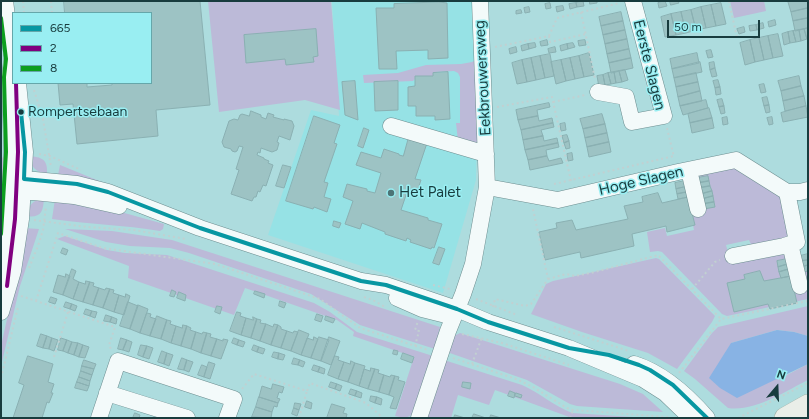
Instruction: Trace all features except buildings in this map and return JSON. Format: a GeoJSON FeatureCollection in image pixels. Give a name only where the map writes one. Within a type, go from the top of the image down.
{"type":"FeatureCollection","features":[{"type":"Feature","properties":{"kind":"main road"},"geometry":{"type":"LineString","coordinates":[[785,418],[808,405]]}},
{"type":"Feature","properties":{"kind":"street"},"geometry":{"type":"LineString","coordinates":[[1,312],[13,271],[21,219],[19,185],[12,152],[10,77],[12,61],[6,1]]}},
{"type":"Feature","properties":{"kind":"street","name":"Eekbrouwersweg"},"geometry":{"type":"LineString","coordinates":[[420,418],[440,354],[473,264],[487,187],[480,1]]}},
{"type":"Feature","properties":{"kind":"street","name":"Eerste Slagen"},"geometry":{"type":"LineString","coordinates":[[598,92],[626,97],[632,122],[664,116],[626,2]]}},
{"type":"Feature","properties":{"kind":"street"},"geometry":{"type":"LineString","coordinates":[[1,285],[9,218],[19,185],[25,152],[18,84]]}},
{"type":"Feature","properties":{"kind":"street","name":"Eekbrouwersweg"},"geometry":{"type":"LineString","coordinates":[[391,126],[486,154]]}},
{"type":"Feature","properties":{"kind":"street","name":"Hoge Slagen"},"geometry":{"type":"LineString","coordinates":[[487,187],[558,200],[736,160],[787,192]]}},
{"type":"Feature","properties":{"kind":"street"},"geometry":{"type":"LineString","coordinates":[[683,171],[698,209]]}},
{"type":"Feature","properties":{"kind":"street"},"geometry":{"type":"LineString","coordinates":[[19,185],[170,216],[359,288],[386,285],[454,317],[488,322],[569,348],[643,379],[665,393],[691,418]]}},
{"type":"Feature","properties":{"kind":"street"},"geometry":{"type":"LineString","coordinates":[[733,256],[797,242],[787,192],[800,192],[808,190]]}},
{"type":"Feature","properties":{"kind":"street"},"geometry":{"type":"LineString","coordinates":[[790,244],[800,286]]}},
{"type":"Feature","properties":{"kind":"street"},"geometry":{"type":"LineString","coordinates":[[569,348],[609,355],[650,370],[673,385],[707,418]]}},
{"type":"Feature","properties":{"kind":"street"},"geometry":{"type":"LineString","coordinates":[[99,418],[118,361],[234,399],[227,418]]}},
{"type":"Feature","properties":{"kind":"street"},"geometry":{"type":"LineString","coordinates":[[107,393],[187,418]]}},
{"type":"Feature","properties":{"kind":"path"},"geometry":{"type":"LineString","coordinates":[[23,1],[24,12]]}},
{"type":"Feature","properties":{"kind":"path"},"geometry":{"type":"LineString","coordinates":[[51,1],[52,12]]}},
{"type":"Feature","properties":{"kind":"path"},"geometry":{"type":"LineString","coordinates":[[729,1],[737,38]]}},
{"type":"Feature","properties":{"kind":"path"},"geometry":{"type":"LineString","coordinates":[[586,34],[550,42],[549,36],[557,18],[626,2]]}},
{"type":"Feature","properties":{"kind":"path"},"geometry":{"type":"LineString","coordinates":[[553,102],[598,92],[581,12]]}},
{"type":"Feature","properties":{"kind":"path"},"geometry":{"type":"LineString","coordinates":[[481,49],[549,36]]}},
{"type":"Feature","properties":{"kind":"path"},"geometry":{"type":"LineString","coordinates":[[484,109],[552,97],[574,197]]}},
{"type":"Feature","properties":{"kind":"path"},"geometry":{"type":"LineString","coordinates":[[664,116],[674,156],[683,171]]}},
{"type":"Feature","properties":{"kind":"path"},"geometry":{"type":"LineString","coordinates":[[548,278],[530,195],[535,188],[571,181],[674,156]]}},
{"type":"Feature","properties":{"kind":"path"},"geometry":{"type":"LineString","coordinates":[[21,219],[87,227],[134,230],[191,240]]}},
{"type":"Feature","properties":{"kind":"path"},"geometry":{"type":"LineString","coordinates":[[36,301],[58,233],[103,248],[215,264],[320,299],[360,328],[516,379],[573,410],[674,418]]}},
{"type":"Feature","properties":{"kind":"path"},"geometry":{"type":"LineString","coordinates":[[472,364],[495,299],[525,306],[531,304],[548,278],[566,274],[575,276],[595,272],[658,255],[721,319]]}},
{"type":"Feature","properties":{"kind":"path"},"geometry":{"type":"LineString","coordinates":[[692,289],[714,262],[733,256]]}},
{"type":"Feature","properties":{"kind":"path"},"geometry":{"type":"LineString","coordinates":[[359,288],[373,300],[391,310]]}},
{"type":"Feature","properties":{"kind":"path"},"geometry":{"type":"LineString","coordinates":[[21,296],[115,327],[109,345],[118,361]]}},
{"type":"Feature","properties":{"kind":"path"},"geometry":{"type":"LineString","coordinates":[[677,376],[721,319],[808,302]]}},
{"type":"Feature","properties":{"kind":"path"},"geometry":{"type":"LineString","coordinates":[[54,357],[69,312]]}},
{"type":"Feature","properties":{"kind":"path"},"geometry":{"type":"LineString","coordinates":[[454,317],[482,338],[575,366]]}},
{"type":"Feature","properties":{"kind":"path"},"geometry":{"type":"LineString","coordinates":[[234,399],[254,374],[307,391]]}},
{"type":"Feature","properties":{"kind":"path"},"geometry":{"type":"LineString","coordinates":[[299,418],[310,383],[366,403],[383,418]]}},
{"type":"Feature","properties":{"kind":"path"},"geometry":{"type":"LineString","coordinates":[[738,418],[808,383]]}},
{"type":"Feature","properties":{"kind":"path"},"geometry":{"type":"LineString","coordinates":[[570,418],[573,410]]}},
{"type":"Feature","properties":{"kind":"shaded area"},"geometry":{"type":"Polygon","coordinates":[[[208,1],[331,1],[340,110],[305,100],[219,112],[208,1]]]}},
{"type":"Feature","properties":{"kind":"shaded area"},"geometry":{"type":"Polygon","coordinates":[[[332,1],[473,1],[478,77],[476,180],[443,293],[268,235],[311,110],[339,116],[332,1]]]}},
{"type":"Feature","properties":{"kind":"shaded area"},"geometry":{"type":"Polygon","coordinates":[[[730,1],[764,1],[766,11],[734,18],[730,1]]]}},
{"type":"Feature","properties":{"kind":"shaded area"},"geometry":{"type":"Polygon","coordinates":[[[476,60],[479,144],[458,141],[456,123],[460,123],[460,77],[458,73],[454,71],[435,72],[435,78],[415,79],[413,81],[364,83],[363,75],[398,73],[426,65],[461,64],[476,60]]]}},
{"type":"Feature","properties":{"kind":"shaded area"},"geometry":{"type":"Polygon","coordinates":[[[5,155],[2,214],[1,159],[5,155]]]}},
{"type":"Feature","properties":{"kind":"shaded area"},"geometry":{"type":"Polygon","coordinates":[[[28,156],[37,157],[43,160],[46,165],[47,174],[34,168],[30,163],[28,156]]]}},
{"type":"Feature","properties":{"kind":"shaded area"},"geometry":{"type":"Polygon","coordinates":[[[60,165],[109,185],[58,175],[60,165]]]}},
{"type":"Feature","properties":{"kind":"shaded area"},"geometry":{"type":"Polygon","coordinates":[[[730,166],[785,197],[792,238],[753,249],[749,240],[726,245],[731,264],[783,252],[786,254],[795,292],[808,288],[808,299],[727,316],[722,314],[662,252],[650,252],[647,232],[665,228],[667,236],[694,230],[684,179],[730,166]]]}},
{"type":"Feature","properties":{"kind":"shaded area"},"geometry":{"type":"Polygon","coordinates":[[[44,198],[42,211],[38,215],[25,216],[32,204],[37,200],[44,198]]]}},
{"type":"Feature","properties":{"kind":"shaded area"},"geometry":{"type":"Polygon","coordinates":[[[55,199],[110,209],[164,224],[163,229],[160,231],[52,219],[55,199]]]}},
{"type":"Feature","properties":{"kind":"shaded area"},"geometry":{"type":"Polygon","coordinates":[[[24,228],[39,229],[20,286],[1,366],[1,346],[18,270],[24,228]]]}},
{"type":"Feature","properties":{"kind":"shaded area"},"geometry":{"type":"Polygon","coordinates":[[[65,229],[112,231],[172,240],[440,327],[435,349],[360,325],[311,294],[189,253],[170,248],[130,246],[106,242],[65,229]]]}},
{"type":"Feature","properties":{"kind":"shaded area"},"geometry":{"type":"Polygon","coordinates":[[[65,236],[107,250],[125,253],[167,255],[314,303],[330,312],[357,332],[433,356],[412,415],[405,418],[395,416],[414,357],[353,336],[354,332],[337,320],[245,288],[234,315],[128,278],[129,266],[57,239],[65,236]]]}},
{"type":"Feature","properties":{"kind":"shaded area"},"geometry":{"type":"Polygon","coordinates":[[[808,257],[808,288],[799,259],[808,257]]]}},
{"type":"Feature","properties":{"kind":"shaded area"},"geometry":{"type":"Polygon","coordinates":[[[656,258],[659,259],[715,316],[677,369],[648,353],[531,314],[546,284],[553,281],[656,258]]]}},
{"type":"Feature","properties":{"kind":"shaded area"},"geometry":{"type":"Polygon","coordinates":[[[808,306],[808,336],[794,332],[777,330],[731,343],[783,377],[808,364],[808,380],[790,390],[759,404],[748,407],[728,408],[684,371],[718,327],[808,306]]]}},
{"type":"Feature","properties":{"kind":"shaded area"},"geometry":{"type":"Polygon","coordinates":[[[777,330],[794,332],[808,336],[808,364],[737,398],[720,388],[709,378],[731,343],[777,330]]]}},
{"type":"Feature","properties":{"kind":"shaded area"},"geometry":{"type":"Polygon","coordinates":[[[460,333],[620,384],[643,394],[663,412],[577,406],[570,404],[527,380],[447,352],[454,336],[460,333]]]}},
{"type":"Feature","properties":{"kind":"shaded area"},"geometry":{"type":"Polygon","coordinates":[[[444,360],[522,385],[572,413],[648,418],[572,418],[495,390],[489,405],[458,395],[451,418],[427,418],[444,360]]]}},
{"type":"Feature","properties":{"kind":"transit line","name":"8"},"geometry":{"type":"LineString","coordinates":[[1,18],[6,59],[4,77],[6,152],[1,234]]}},
{"type":"Feature","properties":{"kind":"transit line","name":"2"},"geometry":{"type":"LineString","coordinates":[[7,286],[15,219],[18,152],[16,84]]}},
{"type":"Feature","properties":{"kind":"transit line","name":"665"},"geometry":{"type":"LineString","coordinates":[[21,112],[25,152],[24,179],[77,184],[108,192],[200,228],[361,281],[386,285],[457,309],[488,322],[569,348],[609,355],[639,365],[650,370],[673,385],[707,418]]}},
{"type":"Feature","properties":{"kind":"place","name":"Rompertsebaan"},"geometry":{"type":"Point","coordinates":[21,112]}},
{"type":"Feature","properties":{"kind":"place","name":"Het Palet"},"geometry":{"type":"Point","coordinates":[391,193]}}]}
